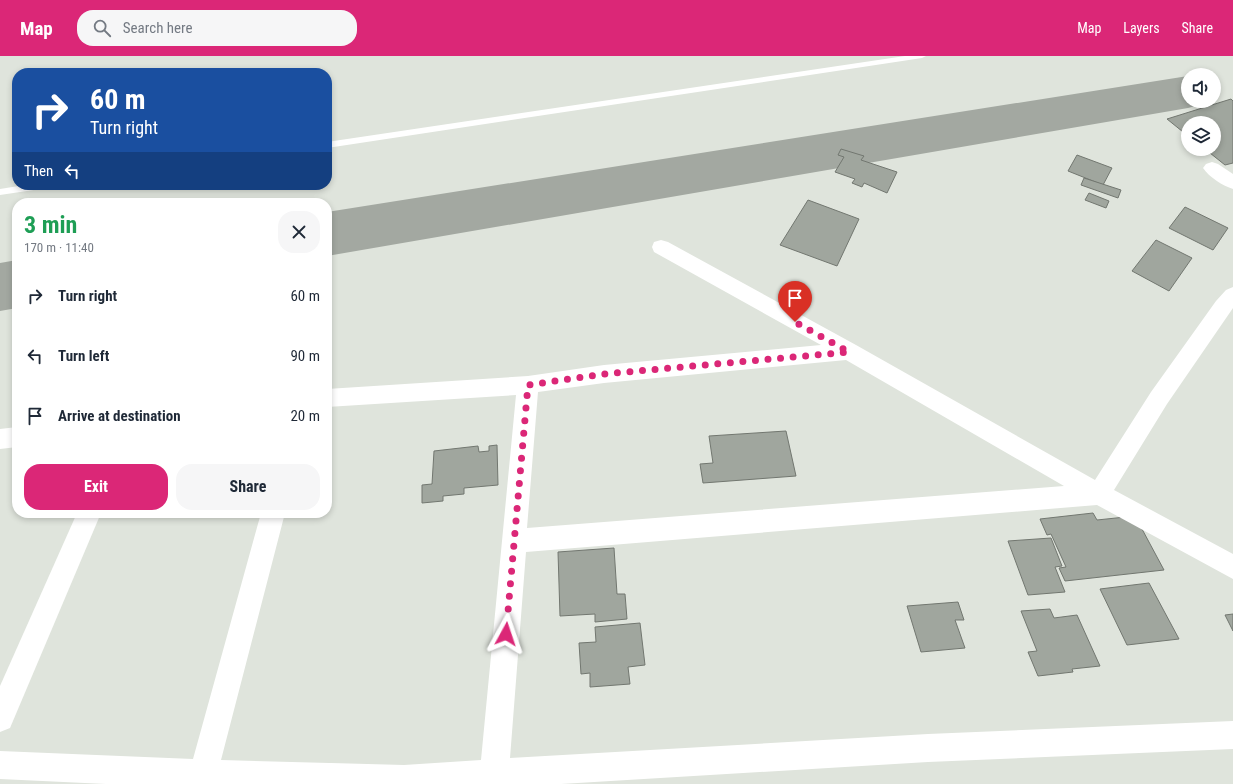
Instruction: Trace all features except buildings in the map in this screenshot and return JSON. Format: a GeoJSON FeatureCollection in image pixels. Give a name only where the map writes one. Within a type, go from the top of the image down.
{"type":"FeatureCollection","features":[{"type":"Feature","properties":{"kind":"street"},"geometry":{"type":"LineString","coordinates":[[1212,168],[1233,183]]}},
{"type":"Feature","properties":{"kind":"street"},"geometry":{"type":"LineString","coordinates":[[661,247],[1098,494],[1233,567]]}},
{"type":"Feature","properties":{"kind":"street"},"geometry":{"type":"LineString","coordinates":[[1098,494],[1159,398],[1223,306],[1233,295]]}},
{"type":"Feature","properties":{"kind":"street"},"geometry":{"type":"LineString","coordinates":[[332,398],[528,385],[604,374],[849,352]]}},
{"type":"Feature","properties":{"kind":"street"},"geometry":{"type":"LineString","coordinates":[[494,774],[528,385]]}},
{"type":"Feature","properties":{"kind":"street"},"geometry":{"type":"LineString","coordinates":[[0,440],[12,438]]}},
{"type":"Feature","properties":{"kind":"street"},"geometry":{"type":"LineString","coordinates":[[514,541],[1098,494]]}},
{"type":"Feature","properties":{"kind":"street"},"geometry":{"type":"LineString","coordinates":[[0,718],[87,518]]}},
{"type":"Feature","properties":{"kind":"street"},"geometry":{"type":"LineString","coordinates":[[203,774],[272,518]]}},
{"type":"Feature","properties":{"kind":"street"},"geometry":{"type":"LineString","coordinates":[[0,766],[203,774],[404,779],[920,748],[1233,735]]}},
{"type":"Feature","properties":{"kind":"lane"},"geometry":{"type":"LineString","coordinates":[[332,144],[922,56]]}},
{"type":"Feature","properties":{"kind":"lane"},"geometry":{"type":"LineString","coordinates":[[0,192],[13,190]]}},
{"type":"Feature","properties":{"kind":"taxiway"},"geometry":{"type":"LineString","coordinates":[[332,233],[1181,93]]}},
{"type":"Feature","properties":{"kind":"taxiway"},"geometry":{"type":"LineString","coordinates":[[0,287],[12,285]]}},
{"type":"Feature","properties":{"kind":"route"},"geometry":{"type":"LineString","coordinates":[[506,634],[528,385],[604,374],[849,352],[795,322]]}}]}
